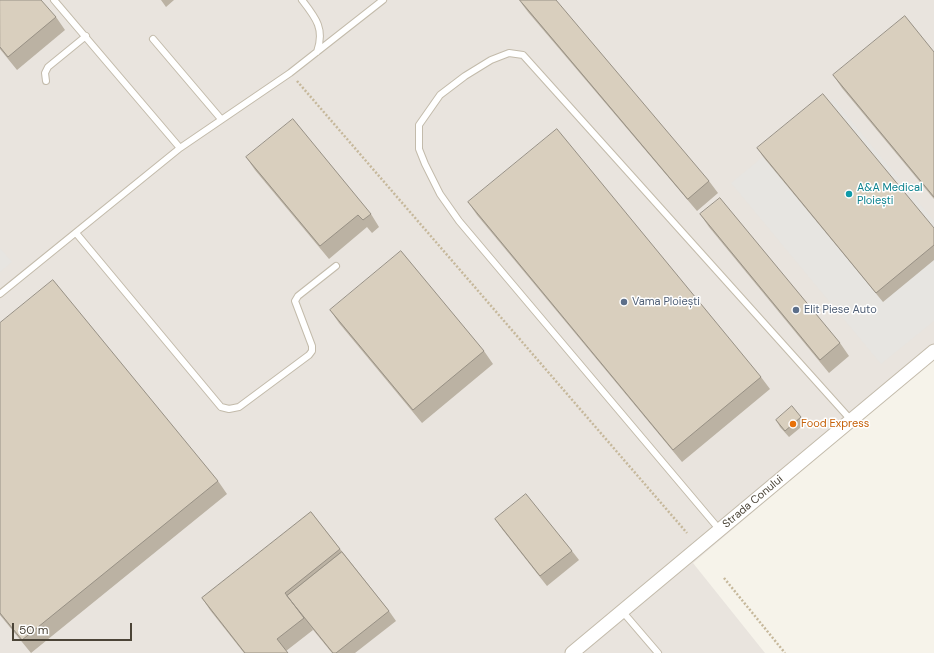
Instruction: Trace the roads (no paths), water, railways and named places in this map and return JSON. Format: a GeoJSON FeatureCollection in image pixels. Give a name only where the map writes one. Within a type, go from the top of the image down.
{"type":"FeatureCollection","features":[{"type":"Feature","properties":{"kind":"street","name":"Strada Conului"},"geometry":{"type":"LineString","coordinates":[[572,653],[934,351]]}},
{"type":"Feature","properties":{"kind":"lane"},"geometry":{"type":"LineString","coordinates":[[54,0],[180,148]]}},
{"type":"Feature","properties":{"kind":"lane"},"geometry":{"type":"LineString","coordinates":[[302,0],[315,17],[321,33],[321,40],[317,52]]}},
{"type":"Feature","properties":{"kind":"lane"},"geometry":{"type":"LineString","coordinates":[[0,294],[180,148],[290,73],[383,0]]}},
{"type":"Feature","properties":{"kind":"lane"},"geometry":{"type":"LineString","coordinates":[[46,81],[45,73],[48,67],[86,36]]}},
{"type":"Feature","properties":{"kind":"lane"},"geometry":{"type":"LineString","coordinates":[[153,39],[221,119]]}},
{"type":"Feature","properties":{"kind":"lane"},"geometry":{"type":"LineString","coordinates":[[719,529],[460,221],[440,194],[419,149],[419,125],[440,95],[491,60],[509,53],[523,55],[851,420]]}},
{"type":"Feature","properties":{"kind":"lane"},"geometry":{"type":"LineString","coordinates":[[76,233],[221,407],[229,409],[239,408],[312,351],[312,346],[295,301],[298,296],[336,266]]}},
{"type":"Feature","properties":{"kind":"lane"},"geometry":{"type":"LineString","coordinates":[[622,611],[658,653]]}},
{"type":"Feature","properties":{"kind":"place","name":"A&A Medical Ploiești"},"geometry":{"type":"Point","coordinates":[849,194]}},
{"type":"Feature","properties":{"kind":"place","name":"Vama Ploiești"},"geometry":{"type":"Point","coordinates":[624,302]}},
{"type":"Feature","properties":{"kind":"place","name":"Elit Piese Auto"},"geometry":{"type":"Point","coordinates":[796,310]}},
{"type":"Feature","properties":{"kind":"place","name":"Food Express"},"geometry":{"type":"Point","coordinates":[793,424]}}]}
